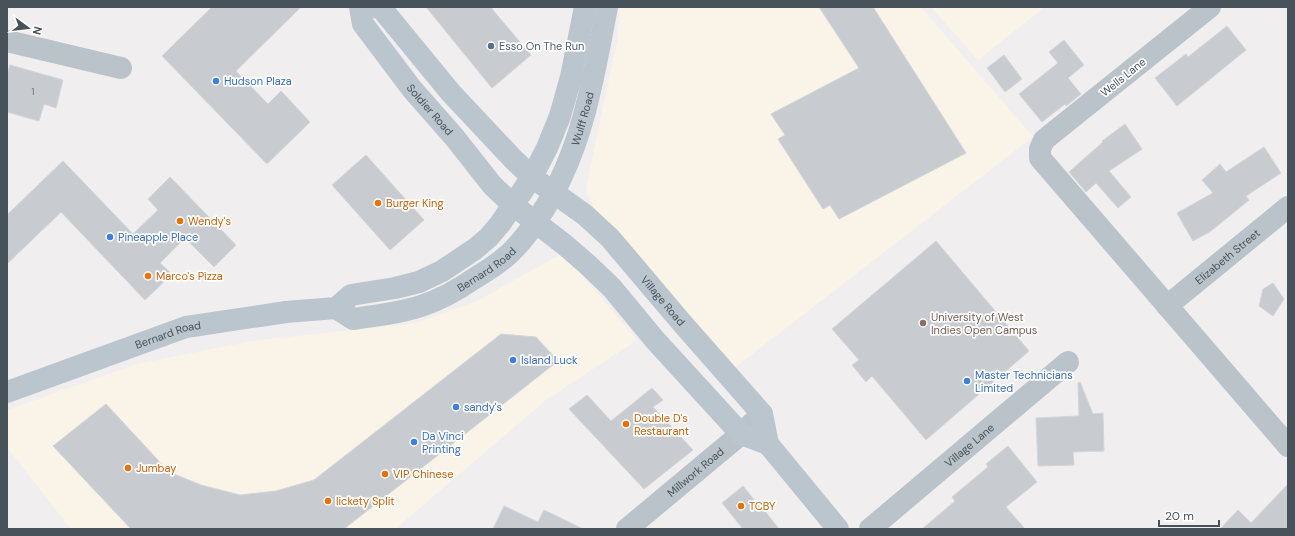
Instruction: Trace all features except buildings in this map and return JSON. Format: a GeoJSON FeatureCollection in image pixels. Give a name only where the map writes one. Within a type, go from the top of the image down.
{"type":"FeatureCollection","features":[{"type":"Feature","properties":{"kind":"main road","name":"Soldier Road"},"geometry":{"type":"LineString","coordinates":[[360,7],[363,24],[412,89],[455,138],[492,185],[513,206]]}},
{"type":"Feature","properties":{"kind":"main road"},"geometry":{"type":"LineString","coordinates":[[376,7],[382,9],[451,93],[532,177]]}},
{"type":"Feature","properties":{"kind":"main road","name":"Wulff Road"},"geometry":{"type":"LineString","coordinates":[[513,206],[532,177],[547,148],[560,116],[571,77],[585,7]]}},
{"type":"Feature","properties":{"kind":"main road","name":"Wulff Road"},"geometry":{"type":"LineString","coordinates":[[535,223],[554,193],[570,158],[581,126],[594,74],[607,7]]}},
{"type":"Feature","properties":{"kind":"main road","name":"Village Road"},"geometry":{"type":"LineString","coordinates":[[532,177],[585,216],[610,238],[762,414]]}},
{"type":"Feature","properties":{"kind":"main road"},"geometry":{"type":"LineString","coordinates":[[513,206],[571,250],[612,288],[656,340],[741,434],[768,444]]}},
{"type":"Feature","properties":{"kind":"main road","name":"Bernard Road"},"geometry":{"type":"LineString","coordinates":[[7,392],[186,327],[286,312],[336,308],[351,295],[395,288],[419,282],[442,271],[475,249],[489,237],[513,206]]}},
{"type":"Feature","properties":{"kind":"main road","name":"Bernard Road"},"geometry":{"type":"LineString","coordinates":[[336,308],[353,319],[396,313],[422,306],[459,289],[494,266],[509,254],[524,238],[535,223]]}},
{"type":"Feature","properties":{"kind":"main road"},"geometry":{"type":"LineString","coordinates":[[762,414],[768,444],[831,526]]}},
{"type":"Feature","properties":{"kind":"street","name":"Wells Lane"},"geometry":{"type":"LineString","coordinates":[[1167,306],[1040,158],[1040,149],[1044,140],[1210,7]]}},
{"type":"Feature","properties":{"kind":"street"},"geometry":{"type":"LineString","coordinates":[[7,41],[121,68]]}},
{"type":"Feature","properties":{"kind":"street","name":"Elizabeth Street"},"geometry":{"type":"LineString","coordinates":[[1167,306],[1288,207]]}},
{"type":"Feature","properties":{"kind":"street"},"geometry":{"type":"LineString","coordinates":[[1167,306],[1288,446]]}},
{"type":"Feature","properties":{"kind":"street","name":"Village Lane"},"geometry":{"type":"LineString","coordinates":[[870,529],[1068,362]]}},
{"type":"Feature","properties":{"kind":"street","name":"Millwork Road"},"geometry":{"type":"LineString","coordinates":[[627,529],[741,434],[762,414]]}},
{"type":"Feature","properties":{"kind":"shaded area"},"geometry":{"type":"Polygon","coordinates":[[[620,7],[921,7],[1033,137],[733,369],[597,212],[586,192],[617,42],[620,7]]]}},
{"type":"Feature","properties":{"kind":"shaded area"},"geometry":{"type":"Polygon","coordinates":[[[931,7],[1045,7],[978,60],[931,7]]]}},
{"type":"Feature","properties":{"kind":"shaded area"},"geometry":{"type":"Polygon","coordinates":[[[563,253],[637,340],[546,400],[395,529],[71,529],[7,447],[7,410],[137,364],[252,341],[416,323],[475,302],[563,253]]]}},
{"type":"Feature","properties":{"kind":"place","name":"Esso On The Run"},"geometry":{"type":"Point","coordinates":[491,46]}},
{"type":"Feature","properties":{"kind":"place","name":"Hudson Plaza"},"geometry":{"type":"Point","coordinates":[216,81]}},
{"type":"Feature","properties":{"kind":"place","name":"Burger King"},"geometry":{"type":"Point","coordinates":[378,203]}},
{"type":"Feature","properties":{"kind":"place","name":"Wendy's"},"geometry":{"type":"Point","coordinates":[180,221]}},
{"type":"Feature","properties":{"kind":"place","name":"Pineapple Place"},"geometry":{"type":"Point","coordinates":[110,237]}},
{"type":"Feature","properties":{"kind":"place","name":"Marco's Pizza"},"geometry":{"type":"Point","coordinates":[148,276]}},
{"type":"Feature","properties":{"kind":"place","name":"University of West Indies Open Campus"},"geometry":{"type":"Point","coordinates":[923,323]}},
{"type":"Feature","properties":{"kind":"place","name":"Island Luck"},"geometry":{"type":"Point","coordinates":[513,360]}},
{"type":"Feature","properties":{"kind":"place","name":"Master Technicians Limited"},"geometry":{"type":"Point","coordinates":[967,381]}},
{"type":"Feature","properties":{"kind":"place","name":"sandy's"},"geometry":{"type":"Point","coordinates":[456,407]}},
{"type":"Feature","properties":{"kind":"place","name":"Double D's Restaurant"},"geometry":{"type":"Point","coordinates":[626,424]}},
{"type":"Feature","properties":{"kind":"place","name":"Da Vinci Printing"},"geometry":{"type":"Point","coordinates":[414,442]}},
{"type":"Feature","properties":{"kind":"place","name":"Jumbay"},"geometry":{"type":"Point","coordinates":[128,468]}},
{"type":"Feature","properties":{"kind":"place","name":"VIP Chinese"},"geometry":{"type":"Point","coordinates":[385,474]}},
{"type":"Feature","properties":{"kind":"place","name":"lickety Split"},"geometry":{"type":"Point","coordinates":[328,501]}},
{"type":"Feature","properties":{"kind":"place","name":"TCBY"},"geometry":{"type":"Point","coordinates":[741,506]}}]}
